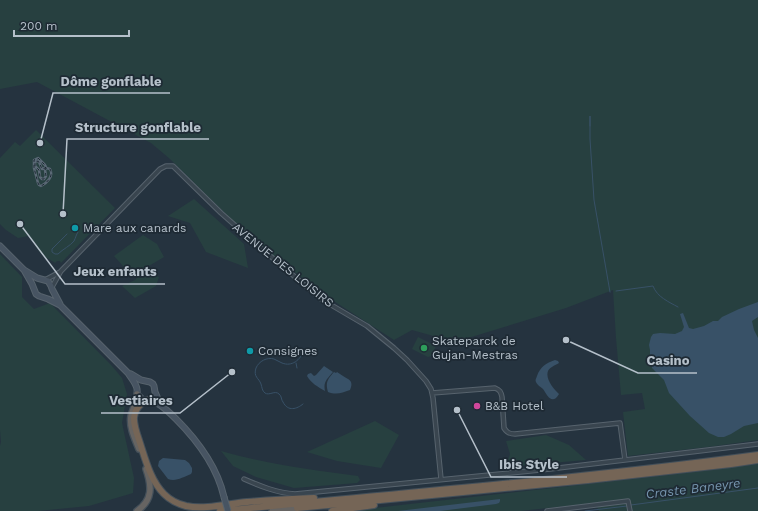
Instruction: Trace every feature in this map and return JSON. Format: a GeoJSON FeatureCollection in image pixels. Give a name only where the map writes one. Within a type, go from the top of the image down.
{"type":"FeatureCollection","features":[{"type":"Feature","properties":{"kind":"highway"},"geometry":{"type":"LineString","coordinates":[[137,392],[136,402],[131,415],[131,425],[149,478],[150,486],[148,498],[143,506],[137,511]]}},
{"type":"Feature","properties":{"kind":"highway"},"geometry":{"type":"LineString","coordinates":[[147,400],[141,404],[136,412],[134,419],[135,428],[155,481],[165,495],[178,503],[202,507],[248,502],[339,496],[383,495]]}},
{"type":"Feature","properties":{"kind":"highway"},"geometry":{"type":"LineString","coordinates":[[220,511],[580,476],[706,462],[758,454]]}},
{"type":"Feature","properties":{"kind":"highway"},"geometry":{"type":"LineString","coordinates":[[272,511],[651,473],[758,460]]}},
{"type":"Feature","properties":{"kind":"highway"},"geometry":{"type":"LineString","coordinates":[[332,511],[384,503],[424,500],[482,490]]}},
{"type":"Feature","properties":{"kind":"main road"},"geometry":{"type":"LineString","coordinates":[[0,246],[24,270],[34,276],[48,281],[60,305]]}},
{"type":"Feature","properties":{"kind":"main road"},"geometry":{"type":"LineString","coordinates":[[24,270],[38,296],[44,297],[60,305],[128,373],[135,384],[141,399],[155,402],[166,409]]}},
{"type":"Feature","properties":{"kind":"main road"},"geometry":{"type":"LineString","coordinates":[[34,289],[38,281],[43,280]]}},
{"type":"Feature","properties":{"kind":"main road"},"geometry":{"type":"LineString","coordinates":[[44,297],[50,294],[52,288]]}},
{"type":"Feature","properties":{"kind":"main road"},"geometry":{"type":"LineString","coordinates":[[128,373],[144,382],[147,381],[153,384],[161,403],[185,428],[205,453],[216,475],[228,511]]}},
{"type":"Feature","properties":{"kind":"main road"},"geometry":{"type":"LineString","coordinates":[[137,392],[139,384],[144,382]]}},
{"type":"Feature","properties":{"kind":"main road"},"geometry":{"type":"LineString","coordinates":[[147,400],[153,397],[156,392]]}},
{"type":"Feature","properties":{"kind":"street","name":"AVENUE DES LOISIRS"},"geometry":{"type":"LineString","coordinates":[[52,288],[61,271],[160,169],[166,166],[173,166],[227,218],[321,299],[367,326],[394,348],[423,378],[430,387],[432,393]]}},
{"type":"Feature","properties":{"kind":"street","name":"AVENUE DES LOISIRS"},"geometry":{"type":"LineString","coordinates":[[43,280],[61,271]]}},
{"type":"Feature","properties":{"kind":"street"},"geometry":{"type":"LineString","coordinates":[[441,479],[432,393],[495,388],[499,389],[502,397],[504,428],[506,432],[510,434],[620,423],[625,460]]}},
{"type":"Feature","properties":{"kind":"street"},"geometry":{"type":"LineString","coordinates":[[244,478],[261,486],[280,492],[295,494],[550,469],[758,444]]}},
{"type":"Feature","properties":{"kind":"street"},"geometry":{"type":"LineString","coordinates":[[548,511],[628,501],[630,511]]}},
{"type":"Feature","properties":{"kind":"green space"},"geometry":{"type":"Polygon","coordinates":[[[0,0],[758,0],[758,440],[628,456],[623,412],[645,409],[642,393],[621,395],[613,290],[566,308],[455,342],[412,330],[394,340],[326,296],[249,237],[170,159],[151,143],[37,82],[0,89],[0,0]]]}},
{"type":"Feature","properties":{"kind":"green space"},"geometry":{"type":"Polygon","coordinates":[[[36,130],[115,208],[61,263],[60,261],[57,261],[55,263],[43,255],[35,246],[36,244],[28,236],[18,238],[0,224],[0,158],[15,142],[20,146],[36,130]]]}},
{"type":"Feature","properties":{"kind":"green space"},"geometry":{"type":"Polygon","coordinates":[[[194,199],[244,244],[248,268],[206,252],[190,223],[168,216],[194,199]]]}},
{"type":"Feature","properties":{"kind":"green space"},"geometry":{"type":"Polygon","coordinates":[[[143,235],[157,244],[164,257],[132,276],[114,256],[143,235]]]}},
{"type":"Feature","properties":{"kind":"green space"},"geometry":{"type":"Polygon","coordinates":[[[0,254],[22,277],[22,297],[34,309],[50,303],[122,378],[127,394],[122,423],[134,478],[133,493],[89,506],[38,511],[0,511],[0,254]]]}},
{"type":"Feature","properties":{"kind":"green space"},"geometry":{"type":"Polygon","coordinates":[[[143,271],[159,277],[156,286],[135,298],[122,286],[135,280],[143,271]]]}},
{"type":"Feature","properties":{"kind":"green space","name":"Skateparck de Gujan-Mestras"},"geometry":{"type":"Polygon","coordinates":[[[418,337],[436,346],[431,356],[428,357],[412,349],[418,337]]]}},
{"type":"Feature","properties":{"kind":"green space"},"geometry":{"type":"Polygon","coordinates":[[[375,421],[399,435],[381,468],[337,461],[307,452],[375,421]]]}},
{"type":"Feature","properties":{"kind":"green space"},"geometry":{"type":"Polygon","coordinates":[[[546,435],[569,445],[586,460],[506,467],[510,454],[506,441],[546,435]]]}},
{"type":"Feature","properties":{"kind":"green space"},"geometry":{"type":"Polygon","coordinates":[[[221,451],[272,463],[358,476],[360,480],[357,483],[294,488],[256,477],[233,466],[221,451]]]}},
{"type":"Feature","properties":{"kind":"green space"},"geometry":{"type":"Polygon","coordinates":[[[758,464],[758,511],[599,511],[595,503],[520,511],[348,511],[704,471],[758,464]]]}},
{"type":"Feature","properties":{"kind":"water"},"geometry":{"type":"Polygon","coordinates":[[[758,302],[758,317],[752,321],[758,338],[758,423],[744,426],[724,437],[718,437],[709,433],[690,416],[669,393],[664,380],[652,368],[649,345],[651,337],[653,334],[675,334],[682,331],[684,327],[680,314],[683,313],[689,328],[693,329],[704,326],[713,321],[718,321],[722,317],[758,302]]]}},
{"type":"Feature","properties":{"kind":"water"},"geometry":{"type":"Polygon","coordinates":[[[555,360],[559,363],[552,367],[547,374],[550,384],[559,394],[552,399],[537,384],[536,380],[538,373],[542,368],[546,364],[555,360]]]}},
{"type":"Feature","properties":{"kind":"water"},"geometry":{"type":"Polygon","coordinates":[[[324,366],[333,372],[325,383],[325,391],[313,383],[307,376],[311,373],[314,376],[316,375],[324,366]]]}},
{"type":"Feature","properties":{"kind":"water"},"geometry":{"type":"Polygon","coordinates":[[[334,372],[337,372],[351,382],[350,390],[339,393],[328,392],[328,381],[334,372]]]}},
{"type":"Feature","properties":{"kind":"water"},"geometry":{"type":"Polygon","coordinates":[[[163,458],[185,460],[192,468],[191,474],[177,480],[168,479],[158,466],[159,461],[163,458]]]}},
{"type":"Feature","properties":{"kind":"water"},"geometry":{"type":"Polygon","coordinates":[[[500,499],[499,503],[496,504],[440,511],[398,511],[500,499]]]}},
{"type":"Feature","properties":{"kind":"waterway"},"geometry":{"type":"LineString","coordinates":[[590,126],[590,116],[594,200],[610,292]]}},
{"type":"Feature","properties":{"kind":"waterway"},"geometry":{"type":"LineString","coordinates":[[67,234],[52,249],[52,252],[58,254],[74,241],[78,232]]}},
{"type":"Feature","properties":{"kind":"waterway"},"geometry":{"type":"LineString","coordinates":[[616,291],[653,286],[660,296],[678,307]]}},
{"type":"Feature","properties":{"kind":"waterway"},"geometry":{"type":"LineString","coordinates":[[303,404],[293,409],[287,407],[282,401],[281,396],[277,393],[265,393],[255,371],[259,363],[266,359],[274,359],[281,363],[289,364],[298,360],[304,351]]}},
{"type":"Feature","properties":{"kind":"waterway"},"geometry":{"type":"LineString","coordinates":[[296,363],[297,368]]}},
{"type":"Feature","properties":{"kind":"waterway","name":"Craste Baneyre"},"geometry":{"type":"LineString","coordinates":[[631,505],[758,488]]}},
{"type":"Feature","properties":{"kind":"waterway","name":"Craste Baneyre"},"geometry":{"type":"LineString","coordinates":[[585,511],[627,506]]}},
{"type":"Feature","properties":{"kind":"railway"},"geometry":{"type":"LineString","coordinates":[[38,158],[46,167],[42,169],[39,162],[35,162],[35,166],[39,170],[40,177],[44,179],[46,176],[46,168],[50,169],[51,172],[49,179],[41,186],[38,183],[34,168],[34,160],[38,158]]}},
{"type":"Feature","properties":{"kind":"place","name":"Dôme gonflable"},"geometry":{"type":"Point","coordinates":[40,143]}},
{"type":"Feature","properties":{"kind":"place","name":"Structure gonflable"},"geometry":{"type":"Point","coordinates":[63,214]}},
{"type":"Feature","properties":{"kind":"place","name":"Jeux enfants"},"geometry":{"type":"Point","coordinates":[20,224]}},
{"type":"Feature","properties":{"kind":"place","name":"Mare aux canards"},"geometry":{"type":"Point","coordinates":[75,228]}},
{"type":"Feature","properties":{"kind":"place","name":"Casino"},"geometry":{"type":"Point","coordinates":[566,340]}},
{"type":"Feature","properties":{"kind":"place","name":"Skateparck de Gujan-Mestras"},"geometry":{"type":"Point","coordinates":[424,348]}},
{"type":"Feature","properties":{"kind":"place","name":"Consignes"},"geometry":{"type":"Point","coordinates":[250,351]}},
{"type":"Feature","properties":{"kind":"place","name":"Vestiaires"},"geometry":{"type":"Point","coordinates":[232,372]}},
{"type":"Feature","properties":{"kind":"place","name":"B&B Hotel"},"geometry":{"type":"Point","coordinates":[477,406]}},
{"type":"Feature","properties":{"kind":"place","name":"Ibis Style"},"geometry":{"type":"Point","coordinates":[457,410]}}]}
